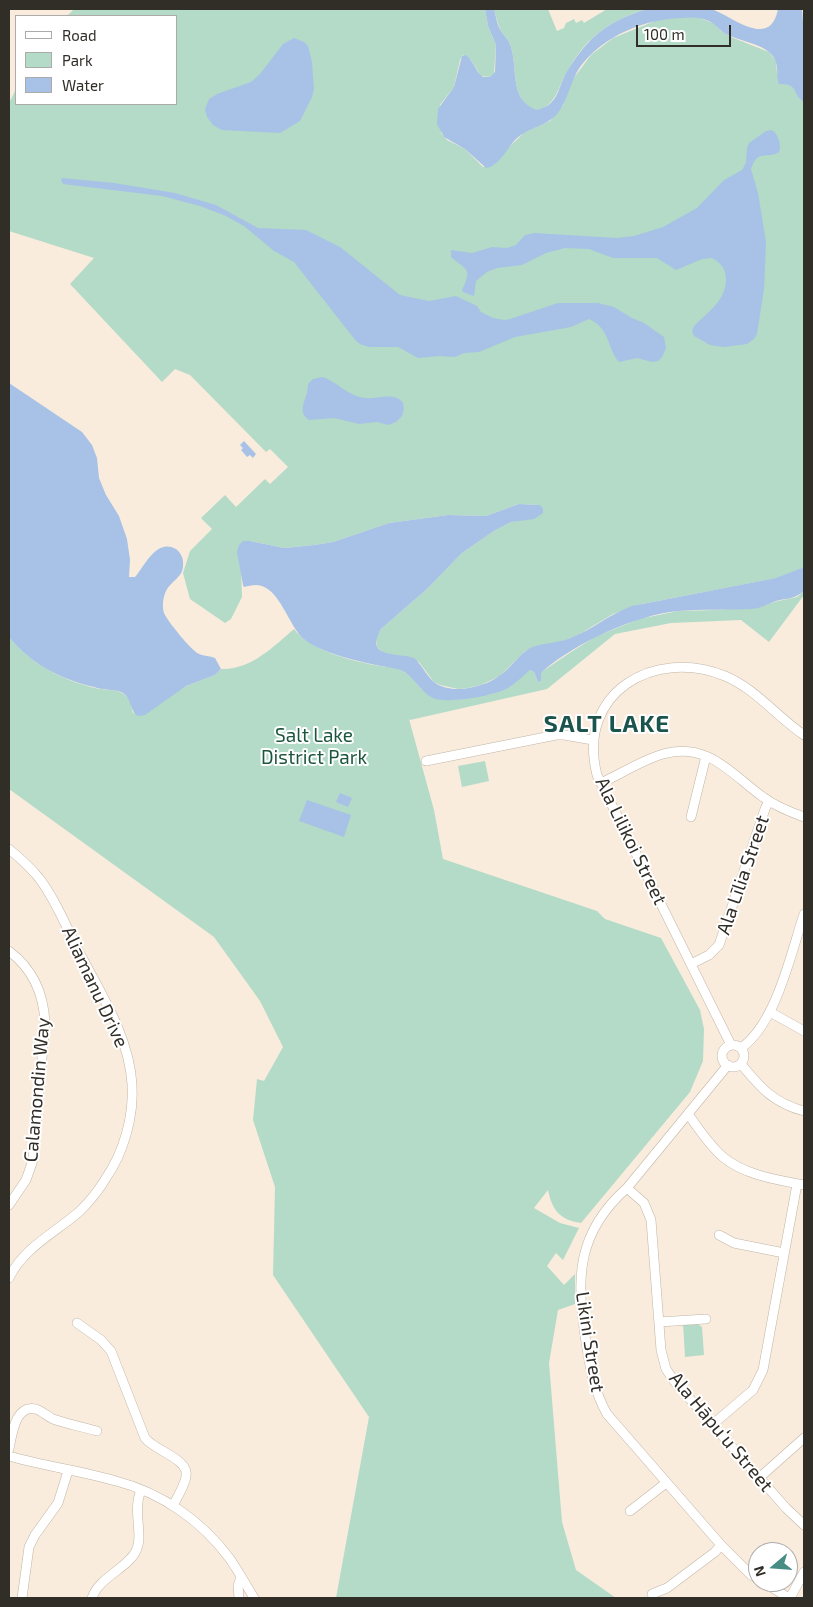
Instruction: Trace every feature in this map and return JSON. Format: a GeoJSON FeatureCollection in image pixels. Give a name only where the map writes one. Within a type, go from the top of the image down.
{"type":"FeatureCollection","features":[{"type":"Feature","properties":{"kind":"street","name":"Ala Lilikoi Street"},"geometry":{"type":"LineString","coordinates":[[731,1045],[602,784],[595,765],[593,740],[597,722],[607,703],[620,689],[645,674],[681,668],[715,673],[740,684],[760,698],[804,735]]}},
{"type":"Feature","properties":{"kind":"street"},"geometry":{"type":"LineString","coordinates":[[426,761],[556,736],[564,735],[593,740]]}},
{"type":"Feature","properties":{"kind":"street"},"geometry":{"type":"LineString","coordinates":[[602,784],[663,754],[687,751],[706,756],[727,767],[769,802],[804,817]]}},
{"type":"Feature","properties":{"kind":"street"},"geometry":{"type":"LineString","coordinates":[[691,817],[706,756]]}},
{"type":"Feature","properties":{"kind":"street","name":"Ala Līlia Street"},"geometry":{"type":"LineString","coordinates":[[691,964],[709,955],[719,945],[769,802]]}},
{"type":"Feature","properties":{"kind":"street","name":"Aliamanu Drive"},"geometry":{"type":"LineString","coordinates":[[9,849],[33,870],[51,897],[117,1025],[126,1049],[132,1085],[129,1123],[122,1146],[108,1175],[88,1203],[30,1251],[9,1278]]}},
{"type":"Feature","properties":{"kind":"street"},"geometry":{"type":"LineString","coordinates":[[741,1048],[755,1035],[770,1012],[804,914]]}},
{"type":"Feature","properties":{"kind":"street","name":"Calamondin Way"},"geometry":{"type":"LineString","coordinates":[[9,951],[27,968],[37,985],[43,1004],[45,1024],[34,1160],[26,1180],[9,1205]]}},
{"type":"Feature","properties":{"kind":"street"},"geometry":{"type":"LineString","coordinates":[[770,1012],[804,1031]]}},
{"type":"Feature","properties":{"kind":"street"},"geometry":{"type":"LineString","coordinates":[[731,1045],[741,1048],[744,1058],[741,1064],[734,1067],[728,1065],[723,1056],[725,1049],[731,1045]]}},
{"type":"Feature","properties":{"kind":"street"},"geometry":{"type":"LineString","coordinates":[[741,1064],[759,1087],[769,1096],[787,1105],[804,1110]]}},
{"type":"Feature","properties":{"kind":"street","name":"Likini Street"},"geometry":{"type":"LineString","coordinates":[[728,1065],[627,1188],[604,1212],[592,1231],[587,1246],[580,1288],[584,1331],[591,1372],[600,1402],[610,1418],[666,1483],[720,1545],[748,1572]]}},
{"type":"Feature","properties":{"kind":"street"},"geometry":{"type":"LineString","coordinates":[[688,1114],[710,1144],[724,1158],[735,1165],[758,1174],[801,1184],[784,1253],[760,1379],[753,1390],[712,1425]]}},
{"type":"Feature","properties":{"kind":"street","name":"Ala Hāpuʻu Street"},"geometry":{"type":"LineString","coordinates":[[627,1188],[644,1203],[651,1220],[662,1356],[666,1369],[712,1425],[786,1508],[804,1525]]}},
{"type":"Feature","properties":{"kind":"street"},"geometry":{"type":"LineString","coordinates":[[719,1235],[734,1243],[784,1253]]}},
{"type":"Feature","properties":{"kind":"street"},"geometry":{"type":"LineString","coordinates":[[659,1322],[706,1319]]}},
{"type":"Feature","properties":{"kind":"street"},"geometry":{"type":"LineString","coordinates":[[78,1323],[104,1343],[114,1356],[145,1438],[151,1445],[179,1461],[184,1466],[186,1477],[173,1506]]}},
{"type":"Feature","properties":{"kind":"street"},"geometry":{"type":"LineString","coordinates":[[9,1448],[17,1418],[28,1409],[36,1409],[55,1420],[98,1431]]}},
{"type":"Feature","properties":{"kind":"street"},"geometry":{"type":"LineString","coordinates":[[759,1478],[804,1438]]}},
{"type":"Feature","properties":{"kind":"street"},"geometry":{"type":"LineString","coordinates":[[9,1456],[68,1471],[115,1480],[155,1495],[189,1517],[213,1538],[231,1561],[254,1598]]}},
{"type":"Feature","properties":{"kind":"street"},"geometry":{"type":"LineString","coordinates":[[22,1598],[29,1547],[34,1535],[58,1503],[68,1471]]}},
{"type":"Feature","properties":{"kind":"street"},"geometry":{"type":"LineString","coordinates":[[630,1511],[666,1483]]}},
{"type":"Feature","properties":{"kind":"street"},"geometry":{"type":"LineString","coordinates":[[92,1598],[105,1580],[133,1556],[137,1549],[136,1506],[141,1490]]}},
{"type":"Feature","properties":{"kind":"street"},"geometry":{"type":"LineString","coordinates":[[652,1594],[667,1588],[715,1552],[720,1545]]}},
{"type":"Feature","properties":{"kind":"street"},"geometry":{"type":"LineString","coordinates":[[789,1598],[804,1572]]}},
{"type":"Feature","properties":{"kind":"street"},"geometry":{"type":"LineString","coordinates":[[239,1598],[238,1586],[241,1577]]}},
{"type":"Feature","properties":{"kind":"green space"},"geometry":{"type":"Polygon","coordinates":[[[74,9],[485,9],[488,26],[496,45],[494,74],[490,77],[481,76],[471,60],[463,55],[460,60],[454,87],[440,105],[441,133],[447,140],[465,149],[483,167],[495,164],[525,132],[550,121],[563,105],[573,79],[591,55],[613,38],[655,21],[697,17],[713,23],[731,37],[769,52],[776,61],[777,73],[785,83],[792,86],[804,102],[804,567],[777,578],[642,604],[613,614],[578,635],[559,643],[533,647],[525,651],[500,676],[481,685],[458,689],[434,682],[419,662],[383,653],[377,647],[376,638],[381,629],[427,589],[462,553],[494,531],[519,520],[540,505],[519,504],[486,516],[448,515],[389,523],[333,542],[314,545],[284,548],[250,541],[241,568],[242,597],[231,619],[225,623],[190,599],[183,573],[190,551],[212,529],[201,518],[225,495],[236,507],[265,479],[270,484],[288,467],[270,449],[266,452],[190,375],[175,369],[162,382],[70,284],[94,258],[9,231],[9,103],[15,91],[15,105],[178,105],[178,15],[68,15],[74,9]]]}},
{"type":"Feature","properties":{"kind":"green space"},"geometry":{"type":"Polygon","coordinates":[[[494,9],[548,9],[557,31],[564,28],[566,23],[574,19],[576,23],[582,20],[584,23],[607,9],[648,9],[631,14],[615,22],[594,36],[575,59],[551,102],[536,111],[521,98],[516,82],[513,53],[510,44],[501,31],[494,9]]]}},
{"type":"Feature","properties":{"kind":"green space","name":"Salt Lake District Park"},"geometry":{"type":"Polygon","coordinates":[[[804,591],[804,595],[769,642],[741,620],[671,623],[615,634],[547,689],[409,719],[434,810],[443,859],[597,911],[605,919],[661,938],[700,1010],[704,1029],[703,1061],[690,1092],[581,1223],[562,1217],[558,1213],[552,1203],[548,1190],[534,1208],[560,1223],[579,1228],[563,1260],[556,1253],[547,1266],[564,1285],[575,1274],[575,1304],[558,1310],[549,1363],[562,1522],[576,1570],[616,1598],[336,1598],[369,1417],[273,1275],[275,1187],[253,1120],[257,1079],[264,1081],[283,1047],[260,1001],[214,937],[9,789],[9,637],[27,655],[48,670],[83,685],[122,693],[131,704],[133,713],[186,686],[215,675],[221,669],[242,666],[252,662],[270,650],[294,629],[310,643],[333,654],[399,670],[410,677],[422,690],[487,695],[505,689],[530,670],[534,672],[538,682],[541,681],[543,671],[571,652],[595,637],[639,619],[678,611],[751,609],[797,597],[804,591]]]}},
{"type":"Feature","properties":{"kind":"green space"},"geometry":{"type":"Polygon","coordinates":[[[485,761],[489,781],[462,787],[458,766],[485,761]]]}},
{"type":"Feature","properties":{"kind":"green space"},"geometry":{"type":"Polygon","coordinates":[[[683,1323],[696,1323],[702,1327],[704,1355],[685,1357],[683,1323]]]}},
{"type":"Feature","properties":{"kind":"water"},"geometry":{"type":"Polygon","coordinates":[[[709,8],[739,23],[759,29],[767,28],[774,21],[778,9],[802,9],[804,102],[793,87],[779,84],[776,61],[765,49],[730,36],[711,22],[703,19],[683,18],[654,22],[626,31],[601,46],[580,67],[557,114],[548,122],[520,136],[498,161],[486,168],[465,149],[444,137],[437,124],[438,109],[454,87],[462,56],[466,55],[469,57],[483,77],[490,77],[495,72],[496,45],[488,26],[485,9],[494,9],[500,29],[510,44],[516,82],[521,98],[527,105],[536,110],[552,102],[571,65],[592,39],[614,22],[631,15],[648,9],[709,8]]]}},
{"type":"Feature","properties":{"kind":"water"},"geometry":{"type":"Polygon","coordinates":[[[294,38],[308,46],[312,62],[314,89],[300,121],[280,133],[222,130],[213,125],[207,117],[205,109],[209,99],[217,94],[251,82],[260,74],[283,44],[294,38]]]}},
{"type":"Feature","properties":{"kind":"water"},"geometry":{"type":"Polygon","coordinates":[[[772,130],[779,140],[779,152],[760,157],[751,169],[758,193],[766,242],[764,289],[757,334],[747,344],[724,347],[710,345],[694,336],[692,331],[694,326],[716,305],[725,285],[726,277],[723,268],[720,263],[712,258],[702,259],[676,270],[657,258],[613,258],[589,249],[565,248],[546,253],[522,265],[497,268],[487,272],[476,281],[474,296],[463,292],[467,273],[464,267],[451,257],[451,250],[472,253],[492,247],[507,248],[516,245],[525,235],[534,233],[617,238],[634,236],[663,227],[697,208],[724,180],[742,170],[746,163],[749,143],[766,131],[772,130]]]}},
{"type":"Feature","properties":{"kind":"water"},"geometry":{"type":"Polygon","coordinates":[[[62,178],[114,183],[175,193],[216,205],[258,228],[306,230],[340,247],[400,295],[429,301],[456,296],[477,306],[481,312],[493,318],[510,319],[558,303],[598,303],[614,307],[644,323],[664,337],[666,348],[658,361],[652,362],[637,358],[619,362],[601,328],[589,319],[571,327],[515,337],[479,352],[464,353],[455,357],[418,358],[398,347],[369,347],[356,341],[294,262],[274,251],[244,226],[226,216],[200,206],[162,196],[63,184],[62,178]]]}},
{"type":"Feature","properties":{"kind":"water"},"geometry":{"type":"Polygon","coordinates":[[[322,377],[352,394],[365,398],[395,397],[403,403],[402,416],[396,422],[389,425],[377,422],[359,424],[334,418],[309,420],[303,412],[308,384],[313,379],[322,377]]]}},
{"type":"Feature","properties":{"kind":"water"},"geometry":{"type":"Polygon","coordinates":[[[9,383],[82,432],[92,445],[97,458],[99,478],[106,495],[119,516],[127,539],[130,560],[129,577],[135,577],[152,555],[163,547],[176,549],[182,556],[181,573],[165,593],[164,613],[191,647],[199,654],[215,658],[221,669],[215,675],[186,686],[145,715],[138,716],[125,694],[121,692],[81,684],[47,669],[27,655],[9,637],[9,383]]]}},
{"type":"Feature","properties":{"kind":"water"},"geometry":{"type":"Polygon","coordinates":[[[244,441],[256,454],[253,458],[250,455],[247,457],[241,450],[243,448],[240,445],[244,441]]]}},
{"type":"Feature","properties":{"kind":"water"},"geometry":{"type":"Polygon","coordinates":[[[519,504],[540,505],[543,513],[534,519],[511,522],[462,553],[427,589],[381,629],[377,639],[379,650],[414,658],[431,679],[441,686],[457,689],[476,687],[499,676],[530,648],[576,636],[632,606],[776,578],[804,567],[804,591],[794,597],[754,609],[678,611],[644,618],[607,632],[572,650],[543,671],[541,681],[538,682],[534,672],[530,670],[512,685],[499,692],[468,699],[446,700],[431,697],[405,672],[342,656],[312,645],[299,634],[272,592],[256,585],[244,587],[243,585],[237,552],[239,545],[243,541],[284,548],[314,545],[333,542],[389,523],[448,515],[486,516],[519,504]]]}},
{"type":"Feature","properties":{"kind":"water"},"geometry":{"type":"Polygon","coordinates":[[[340,793],[352,798],[348,807],[336,802],[340,793]]]}},
{"type":"Feature","properties":{"kind":"water"},"geometry":{"type":"Polygon","coordinates":[[[307,800],[351,815],[344,837],[299,821],[307,800]]]}},
{"type":"Feature","properties":{"kind":"district","name":"SALT LAKE"},"geometry":{"type":"Point","coordinates":[607,724]}}]}
